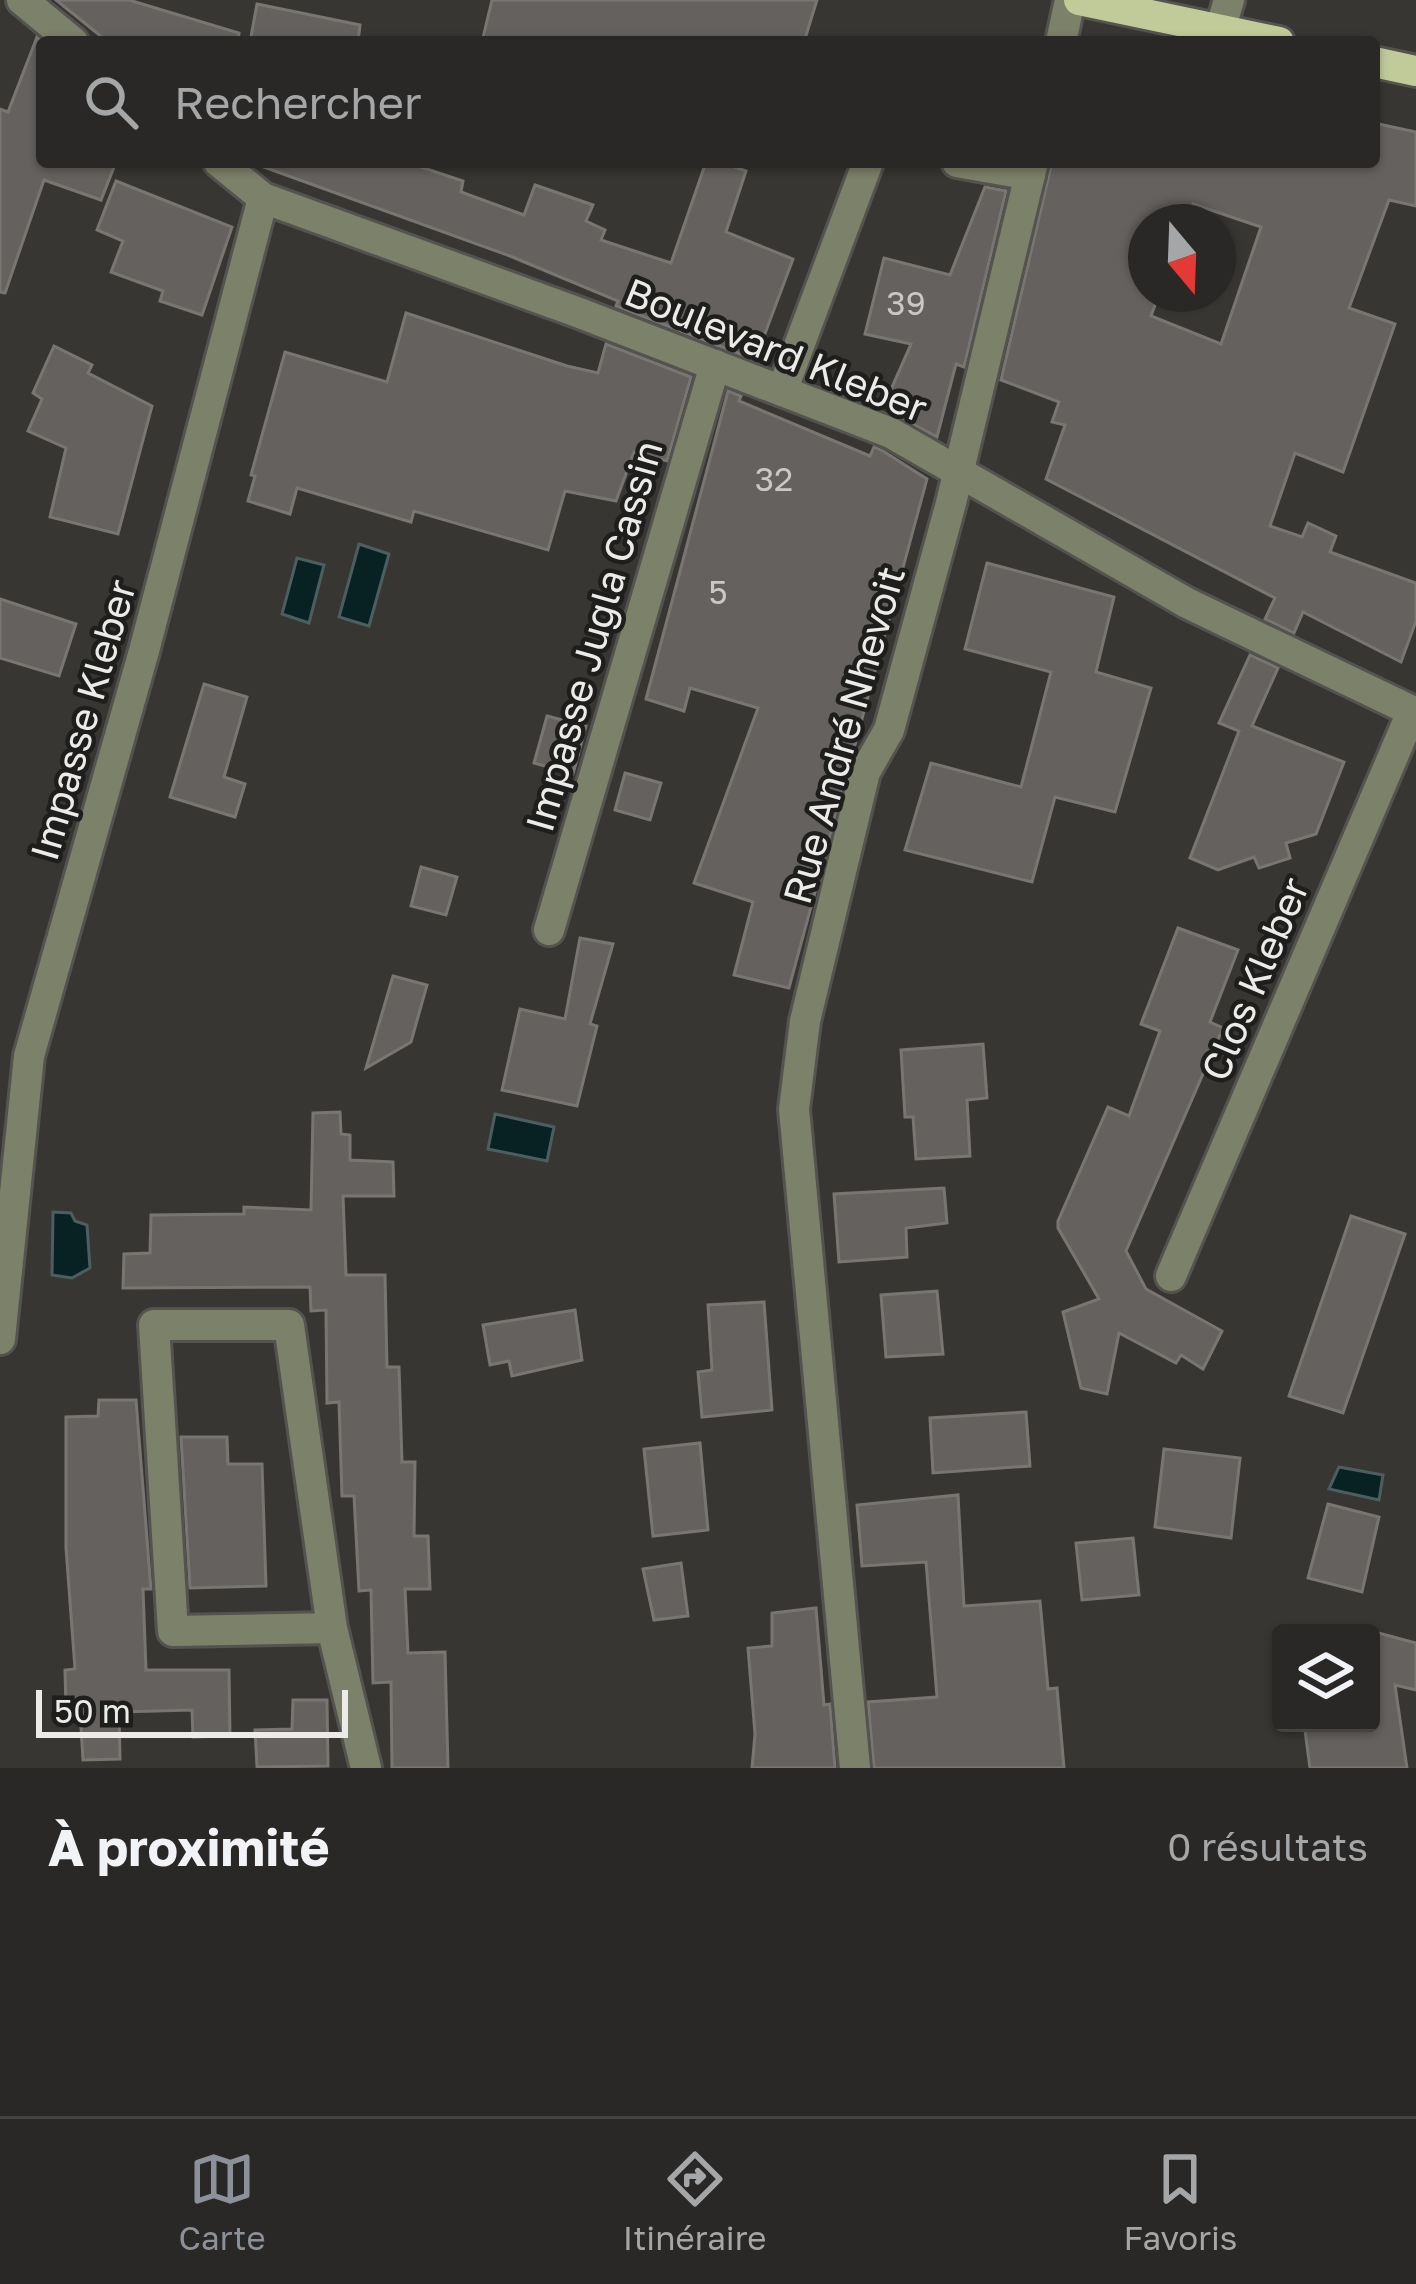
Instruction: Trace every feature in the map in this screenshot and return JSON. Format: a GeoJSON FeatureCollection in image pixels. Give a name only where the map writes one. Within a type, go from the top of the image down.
{"type":"FeatureCollection","features":[{"type":"Feature","properties":{"kind":"main road"},"geometry":{"type":"LineString","coordinates":[[1075,0],[1224,15],[1268,36]]}},
{"type":"Feature","properties":{"kind":"main road"},"geometry":{"type":"LineString","coordinates":[[1380,63],[1416,71]]}},
{"type":"Feature","properties":{"kind":"street"},"geometry":{"type":"LineString","coordinates":[[22,0],[67,36]]}},
{"type":"Feature","properties":{"kind":"street"},"geometry":{"type":"LineString","coordinates":[[1063,36],[1075,0]]}},
{"type":"Feature","properties":{"kind":"street","name":"Boulevard Kleber"},"geometry":{"type":"LineString","coordinates":[[226,168],[263,198],[891,433],[1187,602],[1414,713]]}},
{"type":"Feature","properties":{"kind":"street"},"geometry":{"type":"LineString","coordinates":[[782,391],[866,168]]}},
{"type":"Feature","properties":{"kind":"street","name":"Rue André Nhevoit"},"geometry":{"type":"LineString","coordinates":[[855,1768],[794,1108],[805,1021],[865,772],[889,730],[959,472],[1031,169]]}},
{"type":"Feature","properties":{"kind":"street","name":"Impasse Kleber"},"geometry":{"type":"LineString","coordinates":[[0,1339],[29,1056],[144,651],[263,198]]}},
{"type":"Feature","properties":{"kind":"street","name":"Impasse Jugla Cassin"},"geometry":{"type":"LineString","coordinates":[[549,930],[715,365]]}},
{"type":"Feature","properties":{"kind":"street","name":"Clos Kleber"},"geometry":{"type":"LineString","coordinates":[[1171,1276],[1414,713]]}},
{"type":"Feature","properties":{"kind":"street"},"geometry":{"type":"LineString","coordinates":[[332,1628],[173,1631],[154,1325],[289,1325],[332,1628],[366,1768]]}},
{"type":"Feature","properties":{"kind":"water"},"geometry":{"type":"Polygon","coordinates":[[[359,544],[389,554],[369,626],[339,617],[359,544]]]}},
{"type":"Feature","properties":{"kind":"water"},"geometry":{"type":"Polygon","coordinates":[[[297,558],[324,565],[309,623],[282,614],[297,558]]]}},
{"type":"Feature","properties":{"kind":"water"},"geometry":{"type":"Polygon","coordinates":[[[495,1114],[554,1127],[547,1161],[488,1149],[495,1114]]]}},
{"type":"Feature","properties":{"kind":"water"},"geometry":{"type":"Polygon","coordinates":[[[53,1212],[71,1213],[75,1221],[87,1225],[90,1268],[72,1278],[52,1275],[53,1212]]]}},
{"type":"Feature","properties":{"kind":"water"},"geometry":{"type":"Polygon","coordinates":[[[1339,1467],[1383,1475],[1379,1500],[1329,1489],[1339,1467]]]}},
{"type":"Feature","properties":{"kind":"building"},"geometry":{"type":"Polygon","coordinates":[[[56,0],[129,0],[239,33],[239,36],[101,36],[56,0]]]}},
{"type":"Feature","properties":{"kind":"building"},"geometry":{"type":"Polygon","coordinates":[[[492,0],[817,0],[806,36],[483,36],[492,0]]]}},
{"type":"Feature","properties":{"kind":"building"},"geometry":{"type":"Polygon","coordinates":[[[257,4],[360,25],[359,36],[251,36],[257,4]]]}},
{"type":"Feature","properties":{"kind":"building"},"geometry":{"type":"Polygon","coordinates":[[[36,40],[36,168],[114,168],[101,200],[44,180],[5,293],[0,292],[0,109],[8,112],[36,40]]]}},
{"type":"Feature","properties":{"kind":"building"},"geometry":{"type":"Polygon","coordinates":[[[1380,124],[1416,132],[1416,206],[1389,200],[1349,308],[1395,324],[1343,472],[1295,453],[1270,526],[1302,537],[1308,523],[1336,536],[1330,552],[1416,583],[1416,621],[1401,662],[1303,612],[1294,633],[1265,619],[1275,598],[1046,479],[1065,425],[1052,422],[1059,402],[1001,380],[1051,168],[1380,168],[1380,124]]]}},
{"type":"Feature","properties":{"kind":"building"},"geometry":{"type":"Polygon","coordinates":[[[267,168],[424,168],[463,181],[461,192],[524,215],[535,185],[593,205],[586,221],[605,230],[601,240],[671,263],[704,168],[737,168],[746,171],[726,232],[793,259],[755,360],[616,306],[618,301],[510,256],[267,168]]]}},
{"type":"Feature","properties":{"kind":"building"},"geometry":{"type":"Polygon","coordinates":[[[116,181],[232,227],[202,315],[160,301],[163,291],[111,272],[123,241],[97,230],[116,181]]]}},
{"type":"Feature","properties":{"kind":"building"},"geometry":{"type":"Polygon","coordinates":[[[985,187],[1006,191],[964,367],[956,364],[937,437],[889,411],[894,397],[889,394],[911,344],[865,334],[884,258],[950,275],[985,187]]]}},
{"type":"Feature","properties":{"kind":"building"},"geometry":{"type":"Polygon","coordinates":[[[406,313],[598,373],[606,344],[691,377],[667,461],[634,452],[616,501],[565,491],[548,550],[414,511],[411,522],[297,488],[290,514],[248,501],[285,352],[387,382],[406,313]]]}},
{"type":"Feature","properties":{"kind":"building"},"geometry":{"type":"Polygon","coordinates":[[[54,346],[92,365],[88,373],[152,406],[118,534],[50,517],[66,448],[28,431],[42,399],[33,393],[54,346]]]}},
{"type":"Feature","properties":{"kind":"building"},"geometry":{"type":"Polygon","coordinates":[[[728,391],[741,396],[739,401],[870,456],[874,447],[927,479],[789,988],[734,975],[753,902],[694,883],[758,708],[690,688],[684,711],[646,699],[728,391]]]}},
{"type":"Feature","properties":{"kind":"building"},"geometry":{"type":"Polygon","coordinates":[[[987,563],[1114,597],[1096,672],[1151,688],[1115,812],[1055,797],[1032,882],[905,850],[931,763],[1021,787],[1051,672],[965,649],[987,563]]]}},
{"type":"Feature","properties":{"kind":"building"},"geometry":{"type":"Polygon","coordinates":[[[0,599],[76,624],[59,676],[0,658],[0,599]]]}},
{"type":"Feature","properties":{"kind":"building"},"geometry":{"type":"Polygon","coordinates":[[[1250,655],[1278,668],[1252,726],[1344,762],[1316,834],[1286,843],[1290,858],[1259,868],[1254,857],[1218,870],[1190,858],[1239,731],[1219,723],[1250,655]]]}},
{"type":"Feature","properties":{"kind":"building"},"geometry":{"type":"Polygon","coordinates":[[[204,684],[247,697],[224,777],[245,784],[235,817],[170,797],[204,684]]]}},
{"type":"Feature","properties":{"kind":"building"},"geometry":{"type":"Polygon","coordinates":[[[547,716],[586,726],[573,774],[534,763],[547,716]]]}},
{"type":"Feature","properties":{"kind":"building"},"geometry":{"type":"Polygon","coordinates":[[[625,773],[661,783],[650,820],[615,810],[625,773]]]}},
{"type":"Feature","properties":{"kind":"building"},"geometry":{"type":"Polygon","coordinates":[[[421,867],[457,877],[446,915],[411,906],[421,867]]]}},
{"type":"Feature","properties":{"kind":"building"},"geometry":{"type":"Polygon","coordinates":[[[1178,928],[1238,950],[1210,1022],[1223,1028],[1126,1251],[1146,1289],[1222,1331],[1203,1369],[1181,1355],[1176,1363],[1119,1333],[1107,1394],[1081,1388],[1063,1312],[1099,1299],[1058,1221],[1108,1107],[1129,1116],[1160,1031],[1141,1024],[1178,928]]]}},
{"type":"Feature","properties":{"kind":"building"},"geometry":{"type":"Polygon","coordinates":[[[580,938],[613,944],[590,1024],[597,1026],[577,1106],[502,1090],[520,1009],[565,1019],[580,938]]]}},
{"type":"Feature","properties":{"kind":"building"},"geometry":{"type":"Polygon","coordinates":[[[393,976],[427,985],[411,1042],[366,1068],[393,976]]]}},
{"type":"Feature","properties":{"kind":"building"},"geometry":{"type":"Polygon","coordinates":[[[983,1044],[987,1098],[967,1100],[970,1156],[916,1159],[913,1117],[905,1117],[901,1050],[983,1044]]]}},
{"type":"Feature","properties":{"kind":"building"},"geometry":{"type":"Polygon","coordinates":[[[340,1112],[341,1134],[350,1135],[350,1160],[393,1162],[394,1196],[343,1196],[346,1275],[385,1275],[387,1367],[399,1367],[402,1462],[415,1462],[414,1536],[428,1536],[430,1589],[405,1589],[408,1653],[445,1652],[448,1768],[392,1768],[391,1682],[373,1683],[371,1590],[359,1591],[354,1496],[342,1496],[339,1402],[327,1403],[326,1310],[311,1311],[310,1287],[123,1288],[124,1254],[150,1253],[151,1215],[244,1214],[244,1207],[311,1210],[313,1113],[340,1112]]]}},
{"type":"Feature","properties":{"kind":"building"},"geometry":{"type":"Polygon","coordinates":[[[944,1188],[947,1223],[906,1228],[907,1257],[839,1262],[834,1194],[944,1188]]]}},
{"type":"Feature","properties":{"kind":"building"},"geometry":{"type":"Polygon","coordinates":[[[1351,1216],[1405,1234],[1343,1413],[1289,1396],[1351,1216]]]}},
{"type":"Feature","properties":{"kind":"building"},"geometry":{"type":"Polygon","coordinates":[[[937,1291],[943,1354],[886,1357],[881,1295],[937,1291]]]}},
{"type":"Feature","properties":{"kind":"building"},"geometry":{"type":"Polygon","coordinates":[[[764,1302],[772,1410],[702,1417],[698,1372],[712,1370],[708,1305],[764,1302]]]}},
{"type":"Feature","properties":{"kind":"building"},"geometry":{"type":"Polygon","coordinates":[[[575,1310],[582,1360],[512,1376],[509,1361],[490,1365],[483,1325],[575,1310]]]}},
{"type":"Feature","properties":{"kind":"building"},"geometry":{"type":"Polygon","coordinates":[[[99,1400],[136,1400],[151,1589],[143,1589],[146,1670],[229,1670],[230,1736],[193,1737],[192,1710],[119,1712],[120,1759],[83,1760],[80,1710],[66,1710],[65,1670],[75,1669],[66,1548],[66,1417],[98,1416],[99,1400]]]}},
{"type":"Feature","properties":{"kind":"building"},"geometry":{"type":"Polygon","coordinates":[[[1026,1412],[1030,1466],[933,1473],[930,1418],[1026,1412]]]}},
{"type":"Feature","properties":{"kind":"building"},"geometry":{"type":"Polygon","coordinates":[[[181,1437],[227,1437],[228,1464],[262,1464],[266,1586],[190,1588],[181,1437]]]}},
{"type":"Feature","properties":{"kind":"building"},"geometry":{"type":"Polygon","coordinates":[[[700,1443],[708,1530],[653,1536],[644,1449],[700,1443]]]}},
{"type":"Feature","properties":{"kind":"building"},"geometry":{"type":"Polygon","coordinates":[[[1164,1449],[1240,1458],[1231,1538],[1155,1527],[1164,1449]]]}},
{"type":"Feature","properties":{"kind":"building"},"geometry":{"type":"Polygon","coordinates":[[[958,1495],[964,1606],[1040,1601],[1048,1689],[1057,1688],[1064,1768],[874,1768],[868,1702],[937,1697],[926,1562],[862,1566],[857,1505],[958,1495]]]}},
{"type":"Feature","properties":{"kind":"building"},"geometry":{"type":"Polygon","coordinates":[[[1328,1504],[1379,1517],[1362,1592],[1308,1578],[1328,1504]]]}},
{"type":"Feature","properties":{"kind":"building"},"geometry":{"type":"Polygon","coordinates":[[[1133,1538],[1139,1595],[1082,1600],[1076,1543],[1133,1538]]]}},
{"type":"Feature","properties":{"kind":"building"},"geometry":{"type":"Polygon","coordinates":[[[681,1563],[688,1616],[654,1620],[643,1569],[681,1563]]]}},
{"type":"Feature","properties":{"kind":"building"},"geometry":{"type":"Polygon","coordinates":[[[816,1608],[835,1768],[752,1768],[755,1734],[748,1648],[772,1646],[772,1613],[816,1608]]]}},
{"type":"Feature","properties":{"kind":"building"},"geometry":{"type":"Polygon","coordinates":[[[1380,1633],[1416,1643],[1416,1690],[1395,1685],[1407,1768],[1310,1768],[1305,1732],[1380,1732],[1380,1633]]]}},
{"type":"Feature","properties":{"kind":"building"},"geometry":{"type":"Polygon","coordinates":[[[293,1700],[327,1700],[328,1766],[257,1767],[255,1730],[292,1729],[293,1700]]]}}]}
